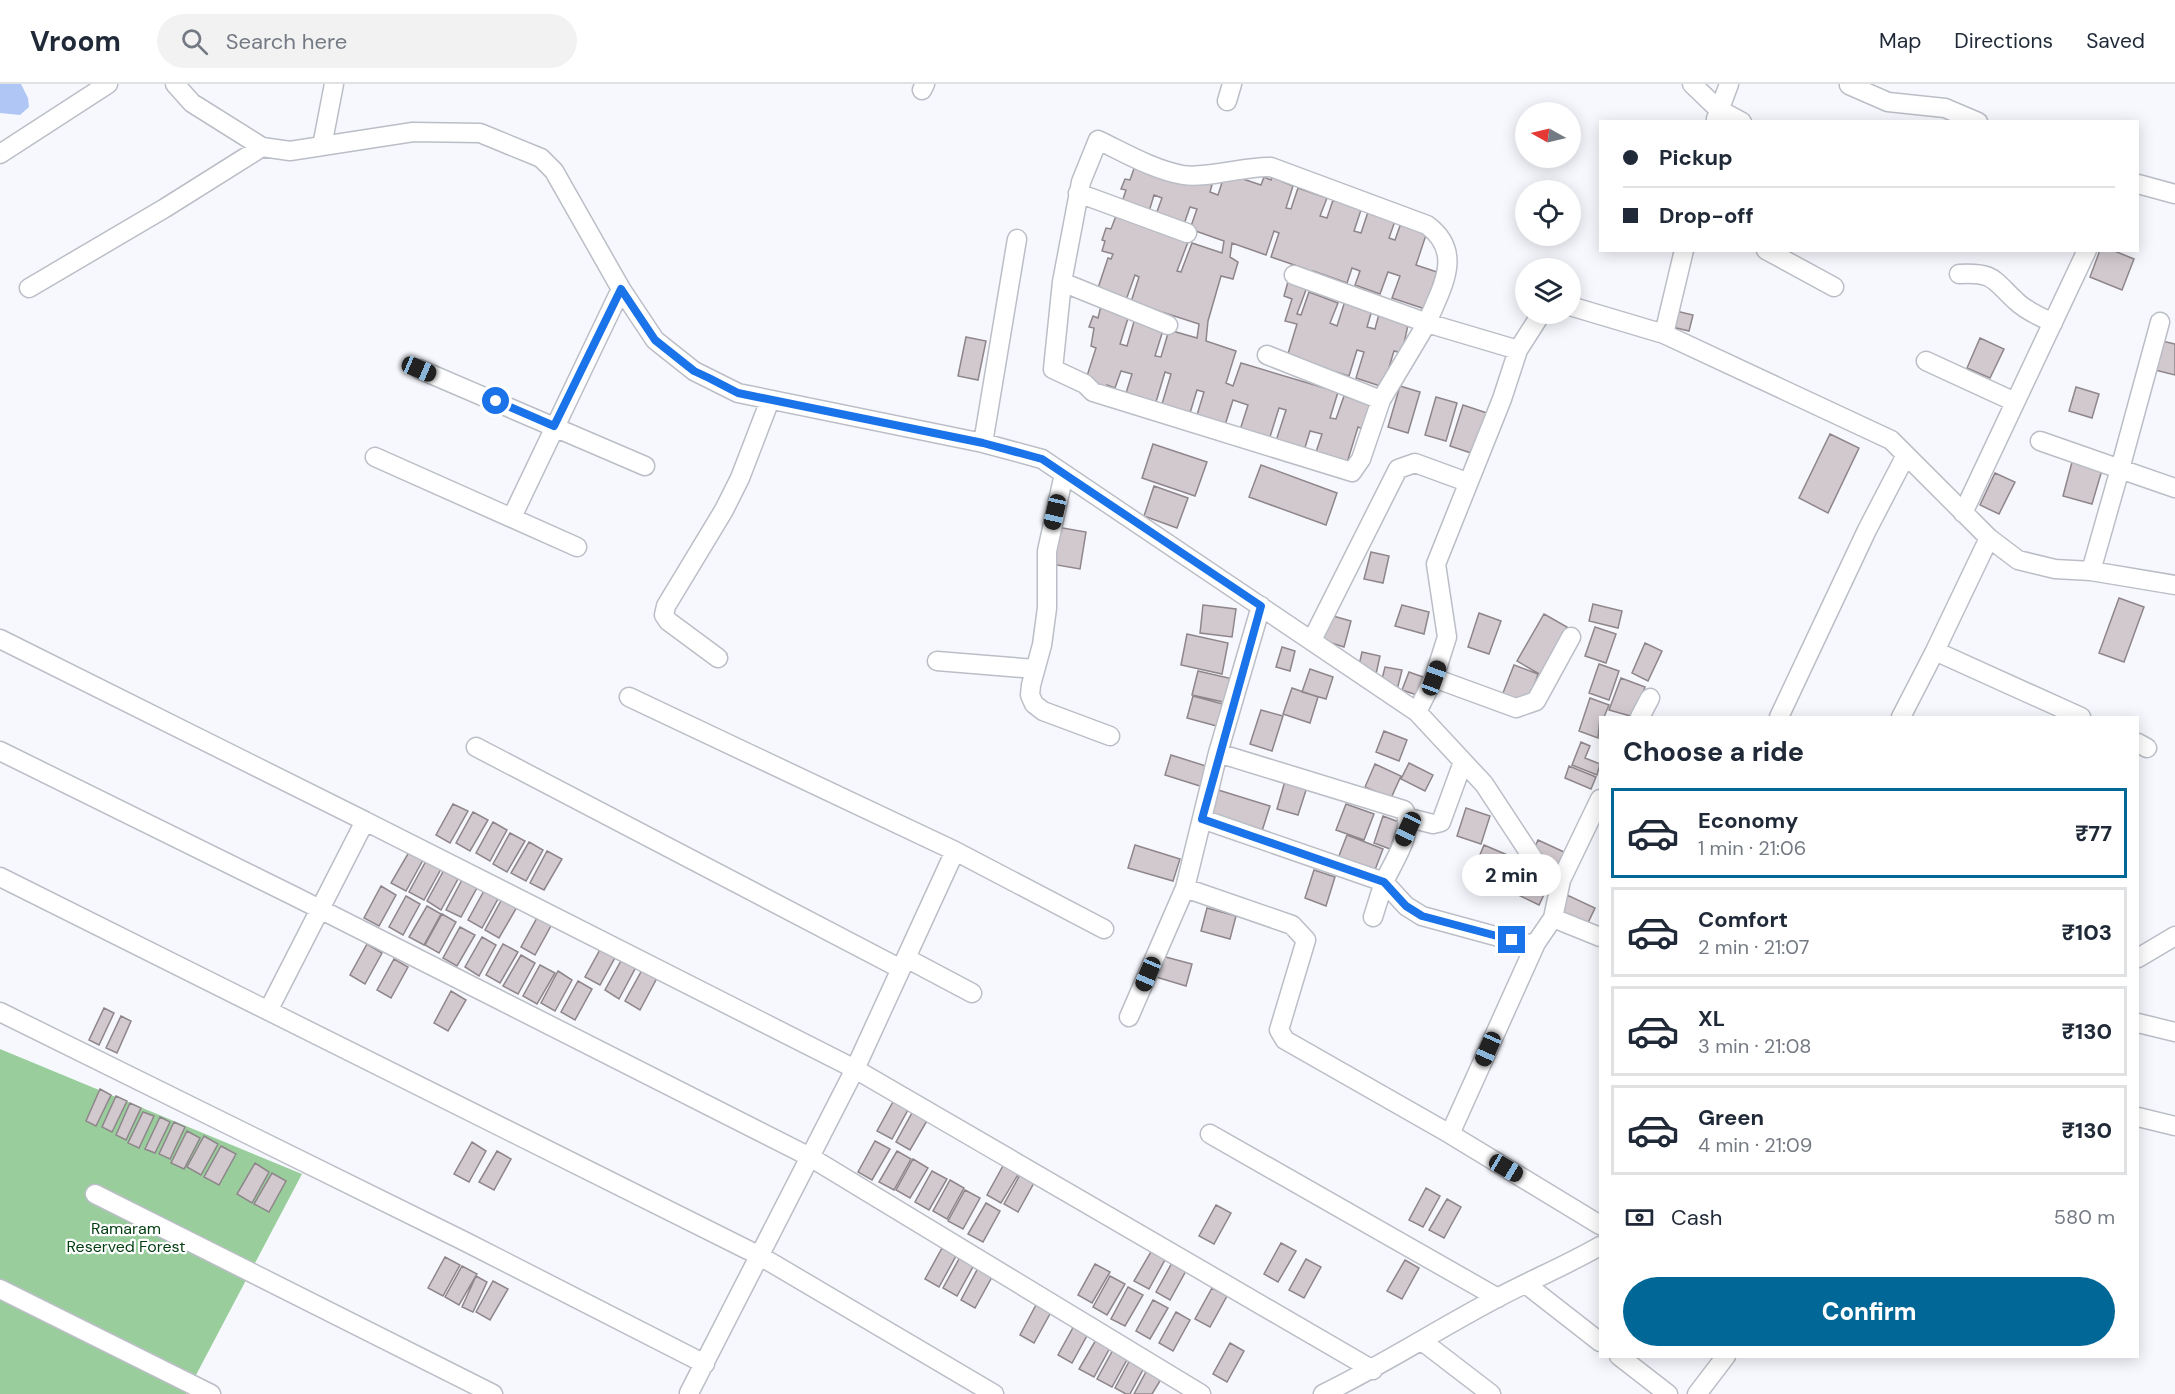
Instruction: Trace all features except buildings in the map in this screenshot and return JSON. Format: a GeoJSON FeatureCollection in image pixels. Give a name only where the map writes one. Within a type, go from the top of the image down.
{"type":"FeatureCollection","features":[{"type":"Feature","properties":{"kind":"street"},"geometry":{"type":"LineString","coordinates":[[0,154],[108,84]]}},
{"type":"Feature","properties":{"kind":"street"},"geometry":{"type":"LineString","coordinates":[[175,84],[192,103],[262,147],[290,151],[413,132],[480,133],[541,158],[554,171],[621,289],[655,340],[694,371],[738,393],[983,443],[1042,459],[1417,712],[1491,794],[1526,850],[1561,880]]}},
{"type":"Feature","properties":{"kind":"street"},"geometry":{"type":"LineString","coordinates":[[322,146],[334,84]]}},
{"type":"Feature","properties":{"kind":"street"},"geometry":{"type":"LineString","coordinates":[[1692,84],[1717,115],[1735,120]]}},
{"type":"Feature","properties":{"kind":"street"},"geometry":{"type":"LineString","coordinates":[[1717,115],[1729,84]]}},
{"type":"Feature","properties":{"kind":"street"},"geometry":{"type":"LineString","coordinates":[[1848,84],[1888,102],[1945,108],[1973,120]]}},
{"type":"Feature","properties":{"kind":"street"},"geometry":{"type":"LineString","coordinates":[[1098,140],[1136,159],[1184,175],[1252,166],[1271,167],[1413,219],[1427,225],[1440,237],[1448,261],[1447,274],[1427,323],[1381,400],[1359,464],[1350,472],[1093,392],[1085,384],[1053,369],[1062,282],[1078,193],[1098,140]]}},
{"type":"Feature","properties":{"kind":"street"},"geometry":{"type":"LineString","coordinates":[[29,288],[165,208],[262,147]]}},
{"type":"Feature","properties":{"kind":"street"},"geometry":{"type":"LineString","coordinates":[[2139,184],[2175,194]]}},
{"type":"Feature","properties":{"kind":"street"},"geometry":{"type":"LineString","coordinates":[[1078,193],[1186,233]]}},
{"type":"Feature","properties":{"kind":"street"},"geometry":{"type":"LineString","coordinates":[[983,443],[1017,239]]}},
{"type":"Feature","properties":{"kind":"street"},"geometry":{"type":"LineString","coordinates":[[1664,334],[1684,252]]}},
{"type":"Feature","properties":{"kind":"street"},"geometry":{"type":"LineString","coordinates":[[1770,252],[1834,286]]}},
{"type":"Feature","properties":{"kind":"street"},"geometry":{"type":"LineString","coordinates":[[1963,513],[2085,252]]}},
{"type":"Feature","properties":{"kind":"street"},"geometry":{"type":"LineString","coordinates":[[1959,274],[1978,273],[1996,281],[2023,307],[2053,323]]}},
{"type":"Feature","properties":{"kind":"street"},"geometry":{"type":"LineString","coordinates":[[1294,275],[1427,323],[1518,350]]}},
{"type":"Feature","properties":{"kind":"street"},"geometry":{"type":"LineString","coordinates":[[1062,282],[1168,325]]}},
{"type":"Feature","properties":{"kind":"street"},"geometry":{"type":"LineString","coordinates":[[512,517],[621,289]]}},
{"type":"Feature","properties":{"kind":"street"},"geometry":{"type":"LineString","coordinates":[[1581,309],[1664,334],[1891,440],[1989,538],[2018,560],[2055,569],[2091,571],[2175,585]]}},
{"type":"Feature","properties":{"kind":"street"},"geometry":{"type":"LineString","coordinates":[[1417,712],[1434,678],[1447,637],[1436,564],[1502,399],[1518,350],[1535,324]]}},
{"type":"Feature","properties":{"kind":"street"},"geometry":{"type":"LineString","coordinates":[[2091,571],[2120,469],[2165,327]]}},
{"type":"Feature","properties":{"kind":"street"},"geometry":{"type":"LineString","coordinates":[[1267,355],[1381,400]]}},
{"type":"Feature","properties":{"kind":"street"},"geometry":{"type":"LineString","coordinates":[[1926,361],[2015,402]]}},
{"type":"Feature","properties":{"kind":"street"},"geometry":{"type":"LineString","coordinates":[[419,369],[645,466]]}},
{"type":"Feature","properties":{"kind":"street"},"geometry":{"type":"LineString","coordinates":[[718,658],[668,621],[664,615],[666,606],[735,489],[770,399]]}},
{"type":"Feature","properties":{"kind":"street"},"geometry":{"type":"LineString","coordinates":[[2040,441],[2175,488]]}},
{"type":"Feature","properties":{"kind":"street"},"geometry":{"type":"LineString","coordinates":[[1779,716],[1867,530],[1906,455]]}},
{"type":"Feature","properties":{"kind":"street"},"geometry":{"type":"LineString","coordinates":[[375,457],[577,547]]}},
{"type":"Feature","properties":{"kind":"street"},"geometry":{"type":"LineString","coordinates":[[1312,640],[1398,469],[1415,463],[1467,482]]}},
{"type":"Feature","properties":{"kind":"street"},"geometry":{"type":"LineString","coordinates":[[1064,474],[1047,551],[1046,617],[1030,695],[1034,704],[1043,711],[1110,736]]}},
{"type":"Feature","properties":{"kind":"street"},"geometry":{"type":"LineString","coordinates":[[1901,716],[1935,651],[1989,538]]}},
{"type":"Feature","properties":{"kind":"street"},"geometry":{"type":"LineString","coordinates":[[1129,1017],[1185,888],[1218,753],[1261,606]]}},
{"type":"Feature","properties":{"kind":"street"},"geometry":{"type":"LineString","coordinates":[[1434,678],[1516,708],[1527,706],[1536,701],[1571,637]]}},
{"type":"Feature","properties":{"kind":"street"},"geometry":{"type":"LineString","coordinates":[[0,639],[855,1069],[1373,1370]]}},
{"type":"Feature","properties":{"kind":"street"},"geometry":{"type":"LineString","coordinates":[[1935,651],[2055,712],[2076,716]]}},
{"type":"Feature","properties":{"kind":"street"},"geometry":{"type":"LineString","coordinates":[[937,662],[1035,669]]}},
{"type":"Feature","properties":{"kind":"street"},"geometry":{"type":"LineString","coordinates":[[629,697],[955,851],[1104,929]]}},
{"type":"Feature","properties":{"kind":"street"},"geometry":{"type":"LineString","coordinates":[[1641,716],[1650,698]]}},
{"type":"Feature","properties":{"kind":"street"},"geometry":{"type":"LineString","coordinates":[[476,747],[903,963],[972,993]]}},
{"type":"Feature","properties":{"kind":"street"},"geometry":{"type":"LineString","coordinates":[[0,751],[319,908],[810,1157],[1201,1394]]}},
{"type":"Feature","properties":{"kind":"street"},"geometry":{"type":"LineString","coordinates":[[1218,753],[1404,810],[1409,818],[1408,829],[1384,882],[1373,917]]}},
{"type":"Feature","properties":{"kind":"street"},"geometry":{"type":"LineString","coordinates":[[1409,818],[1433,824],[1441,822],[1463,762]]}},
{"type":"Feature","properties":{"kind":"street"},"geometry":{"type":"LineString","coordinates":[[1450,1134],[1536,943],[1553,918],[1561,880],[1599,801]]}},
{"type":"Feature","properties":{"kind":"street"},"geometry":{"type":"LineString","coordinates":[[1202,819],[1384,882],[1406,906],[1422,916],[1525,944],[1536,943]]}},
{"type":"Feature","properties":{"kind":"street"},"geometry":{"type":"LineString","coordinates":[[269,1009],[365,821]]}},
{"type":"Feature","properties":{"kind":"street"},"geometry":{"type":"LineString","coordinates":[[689,1394],[855,1069],[955,851]]}},
{"type":"Feature","properties":{"kind":"street"},"geometry":{"type":"LineString","coordinates":[[0,877],[269,1009],[760,1256],[994,1394]]}},
{"type":"Feature","properties":{"kind":"street"},"geometry":{"type":"LineString","coordinates":[[1185,888],[1292,925],[1302,933],[1306,940],[1279,1030],[1285,1040],[1450,1134],[1599,1224]]}},
{"type":"Feature","properties":{"kind":"street"},"geometry":{"type":"LineString","coordinates":[[1553,918],[1599,937]]}},
{"type":"Feature","properties":{"kind":"street"},"geometry":{"type":"LineString","coordinates":[[2139,957],[2175,936]]}},
{"type":"Feature","properties":{"kind":"street"},"geometry":{"type":"LineString","coordinates":[[0,1012],[466,1242],[705,1364]]}},
{"type":"Feature","properties":{"kind":"street"},"geometry":{"type":"LineString","coordinates":[[2139,1023],[2175,1032]]}},
{"type":"Feature","properties":{"kind":"street"},"geometry":{"type":"LineString","coordinates":[[2139,1117],[2175,1126]]}},
{"type":"Feature","properties":{"kind":"street"},"geometry":{"type":"LineString","coordinates":[[1210,1134],[1498,1298]]}},
{"type":"Feature","properties":{"kind":"street"},"geometry":{"type":"LineString","coordinates":[[95,1194],[493,1394]]}},
{"type":"Feature","properties":{"kind":"street"},"geometry":{"type":"LineString","coordinates":[[1323,1394],[1373,1370],[1498,1298],[1599,1247]]}},
{"type":"Feature","properties":{"kind":"street"},"geometry":{"type":"LineString","coordinates":[[1527,1285],[1599,1341]]}},
{"type":"Feature","properties":{"kind":"street"},"geometry":{"type":"LineString","coordinates":[[0,1289],[211,1394]]}},
{"type":"Feature","properties":{"kind":"street"},"geometry":{"type":"LineString","coordinates":[[1422,1341],[1491,1394]]}},
{"type":"Feature","properties":{"kind":"street"},"geometry":{"type":"LineString","coordinates":[[1622,1358],[1668,1394]]}},
{"type":"Feature","properties":{"kind":"street"},"geometry":{"type":"LineString","coordinates":[[1697,1394],[1724,1358]]}},
{"type":"Feature","properties":{"kind":"green space","name":"Ramaram Reserved Forest"},"geometry":{"type":"Polygon","coordinates":[[[0,1049],[302,1174],[186,1394],[0,1394],[0,1049]]]}},
{"type":"Feature","properties":{"kind":"water"},"geometry":{"type":"Polygon","coordinates":[[[0,84],[21,84],[28,98],[29,107],[20,115],[0,113],[0,84]]]}},
{"type":"Feature","properties":{"kind":"route"},"geometry":{"type":"LineString","coordinates":[[496,401],[554,426],[621,289],[655,340],[694,371],[738,393],[983,443],[1042,459],[1261,606],[1218,753],[1202,819],[1384,882],[1406,906],[1422,916],[1512,940]]}}]}
